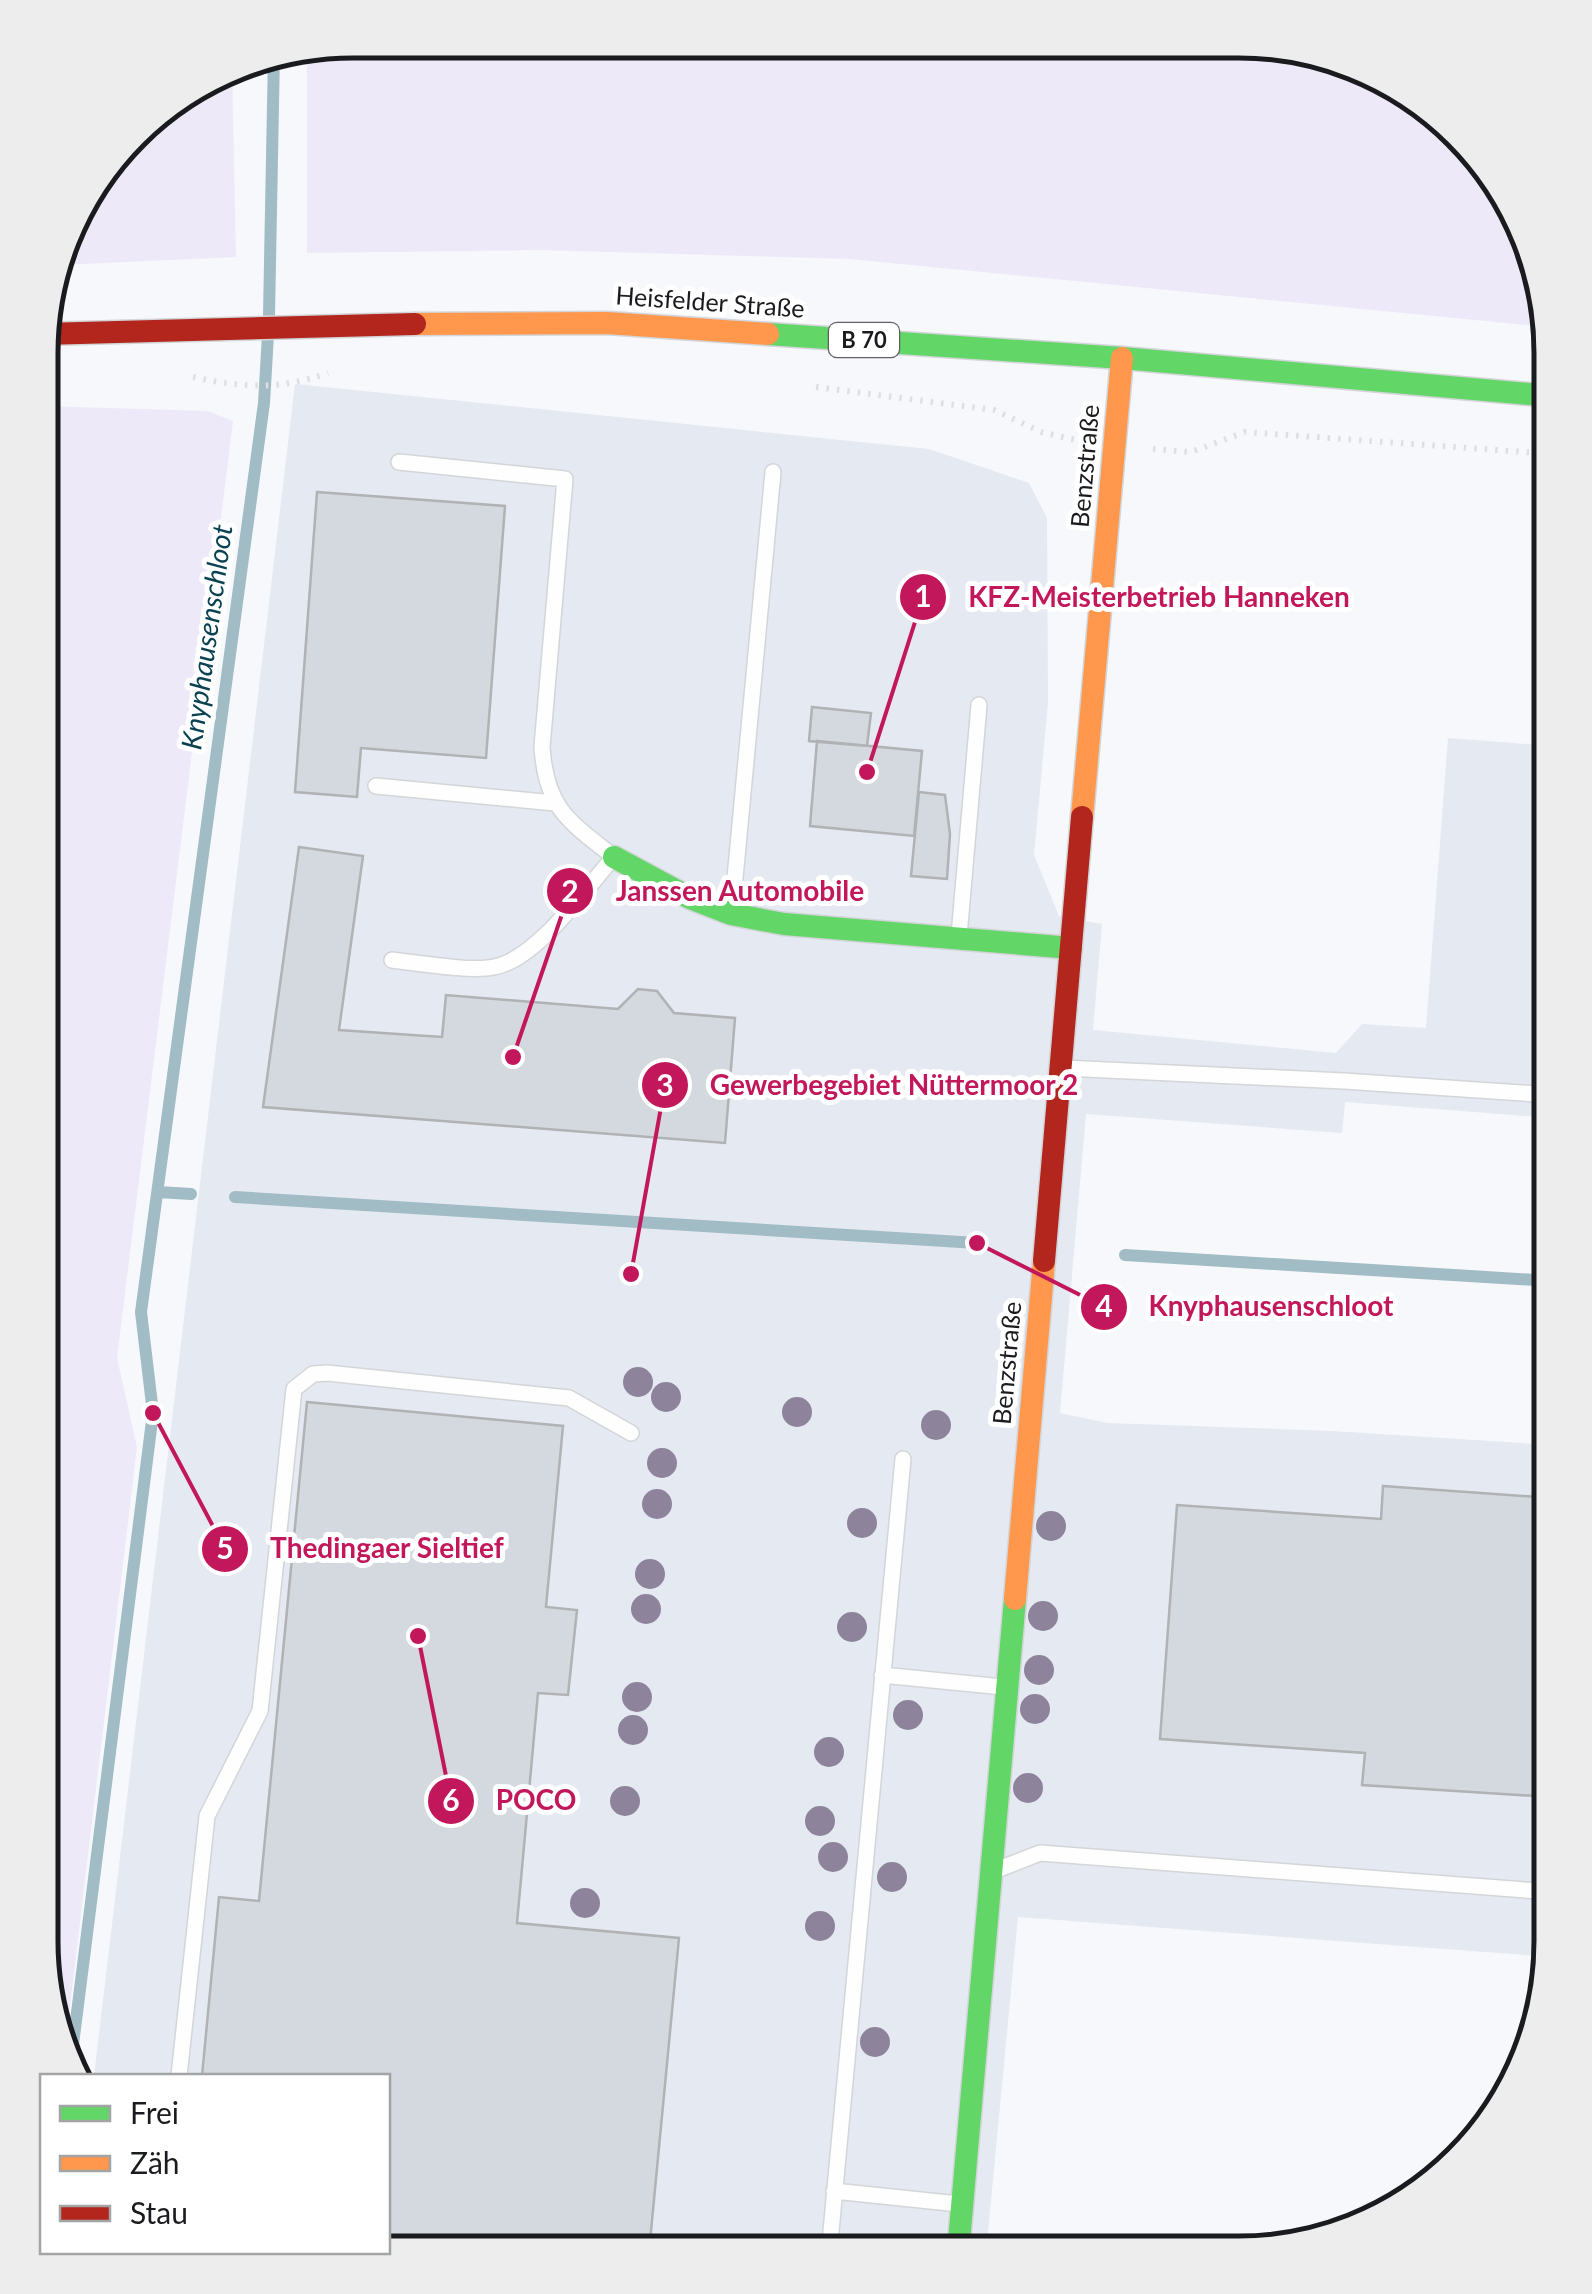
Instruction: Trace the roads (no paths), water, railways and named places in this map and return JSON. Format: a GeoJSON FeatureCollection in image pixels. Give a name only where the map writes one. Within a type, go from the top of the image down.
{"type":"FeatureCollection","features":[{"type":"Feature","properties":{"kind":"street","name":"Heisfelder Straße"},"geometry":{"type":"LineString","coordinates":[[59,333],[330,324],[607,323],[1122,358],[1534,394]]}},
{"type":"Feature","properties":{"kind":"street","name":"Benzstraße"},"geometry":{"type":"LineString","coordinates":[[959,2236],[1122,358]]}},
{"type":"Feature","properties":{"kind":"street"},"geometry":{"type":"LineString","coordinates":[[614,857],[690,898],[731,914],[784,924],[1071,948]]}},
{"type":"Feature","properties":{"kind":"lane"},"geometry":{"type":"LineString","coordinates":[[392,960],[491,968],[512,962],[534,945],[614,857],[575,826],[554,803],[544,775],[542,747],[566,478],[399,462]]}},
{"type":"Feature","properties":{"kind":"lane"},"geometry":{"type":"LineString","coordinates":[[731,914],[772,472]]}},
{"type":"Feature","properties":{"kind":"lane"},"geometry":{"type":"LineString","coordinates":[[959,940],[979,705]]}},
{"type":"Feature","properties":{"kind":"lane"},"geometry":{"type":"LineString","coordinates":[[376,786],[554,803]]}},
{"type":"Feature","properties":{"kind":"lane"},"geometry":{"type":"LineString","coordinates":[[1060,1068],[1534,1095]]}},
{"type":"Feature","properties":{"kind":"lane"},"geometry":{"type":"LineString","coordinates":[[179,2074],[207,1816],[260,1711],[294,1389],[303,1379],[327,1372],[569,1398],[630,1433]]}},
{"type":"Feature","properties":{"kind":"lane"},"geometry":{"type":"LineString","coordinates":[[830,2236],[903,1460]]}},
{"type":"Feature","properties":{"kind":"lane"},"geometry":{"type":"LineString","coordinates":[[882,1675],[1007,1687]]}},
{"type":"Feature","properties":{"kind":"lane"},"geometry":{"type":"LineString","coordinates":[[991,1872],[1040,1853],[1534,1891]]}},
{"type":"Feature","properties":{"kind":"lane"},"geometry":{"type":"LineString","coordinates":[[834,2191],[962,2204]]}},
{"type":"Feature","properties":{"kind":"waterway","name":"Knyphausenschloot"},"geometry":{"type":"LineString","coordinates":[[269,315],[274,69]]}},
{"type":"Feature","properties":{"kind":"waterway"},"geometry":{"type":"LineString","coordinates":[[74,2038],[153,1413],[141,1312],[264,403],[268,335]]}},
{"type":"Feature","properties":{"kind":"waterway","name":"Knyphausenschloot"},"geometry":{"type":"LineString","coordinates":[[158,1192],[191,1194]]}},
{"type":"Feature","properties":{"kind":"waterway","name":"Knyphausenschloot"},"geometry":{"type":"LineString","coordinates":[[235,1197],[977,1243]]}},
{"type":"Feature","properties":{"kind":"waterway","name":"Knyphausenschloot"},"geometry":{"type":"LineString","coordinates":[[1125,1255],[1534,1280]]}},
{"type":"Feature","properties":{"kind":"place","name":"KFZ-Meisterbetrieb Hanneken"},"geometry":{"type":"Point","coordinates":[867,772]}},
{"type":"Feature","properties":{"kind":"place","name":"Janssen Automobile"},"geometry":{"type":"Point","coordinates":[513,1057]}},
{"type":"Feature","properties":{"kind":"place","name":"Knyphausenschloot"},"geometry":{"type":"Point","coordinates":[977,1243]}},
{"type":"Feature","properties":{"kind":"place","name":"Gewerbegebiet Nüttermoor 2"},"geometry":{"type":"Point","coordinates":[631,1274]}},
{"type":"Feature","properties":{"kind":"place","name":"Thedingaer Sieltief"},"geometry":{"type":"Point","coordinates":[153,1413]}},
{"type":"Feature","properties":{"kind":"place","name":"POCO"},"geometry":{"type":"Point","coordinates":[418,1636]}}]}
